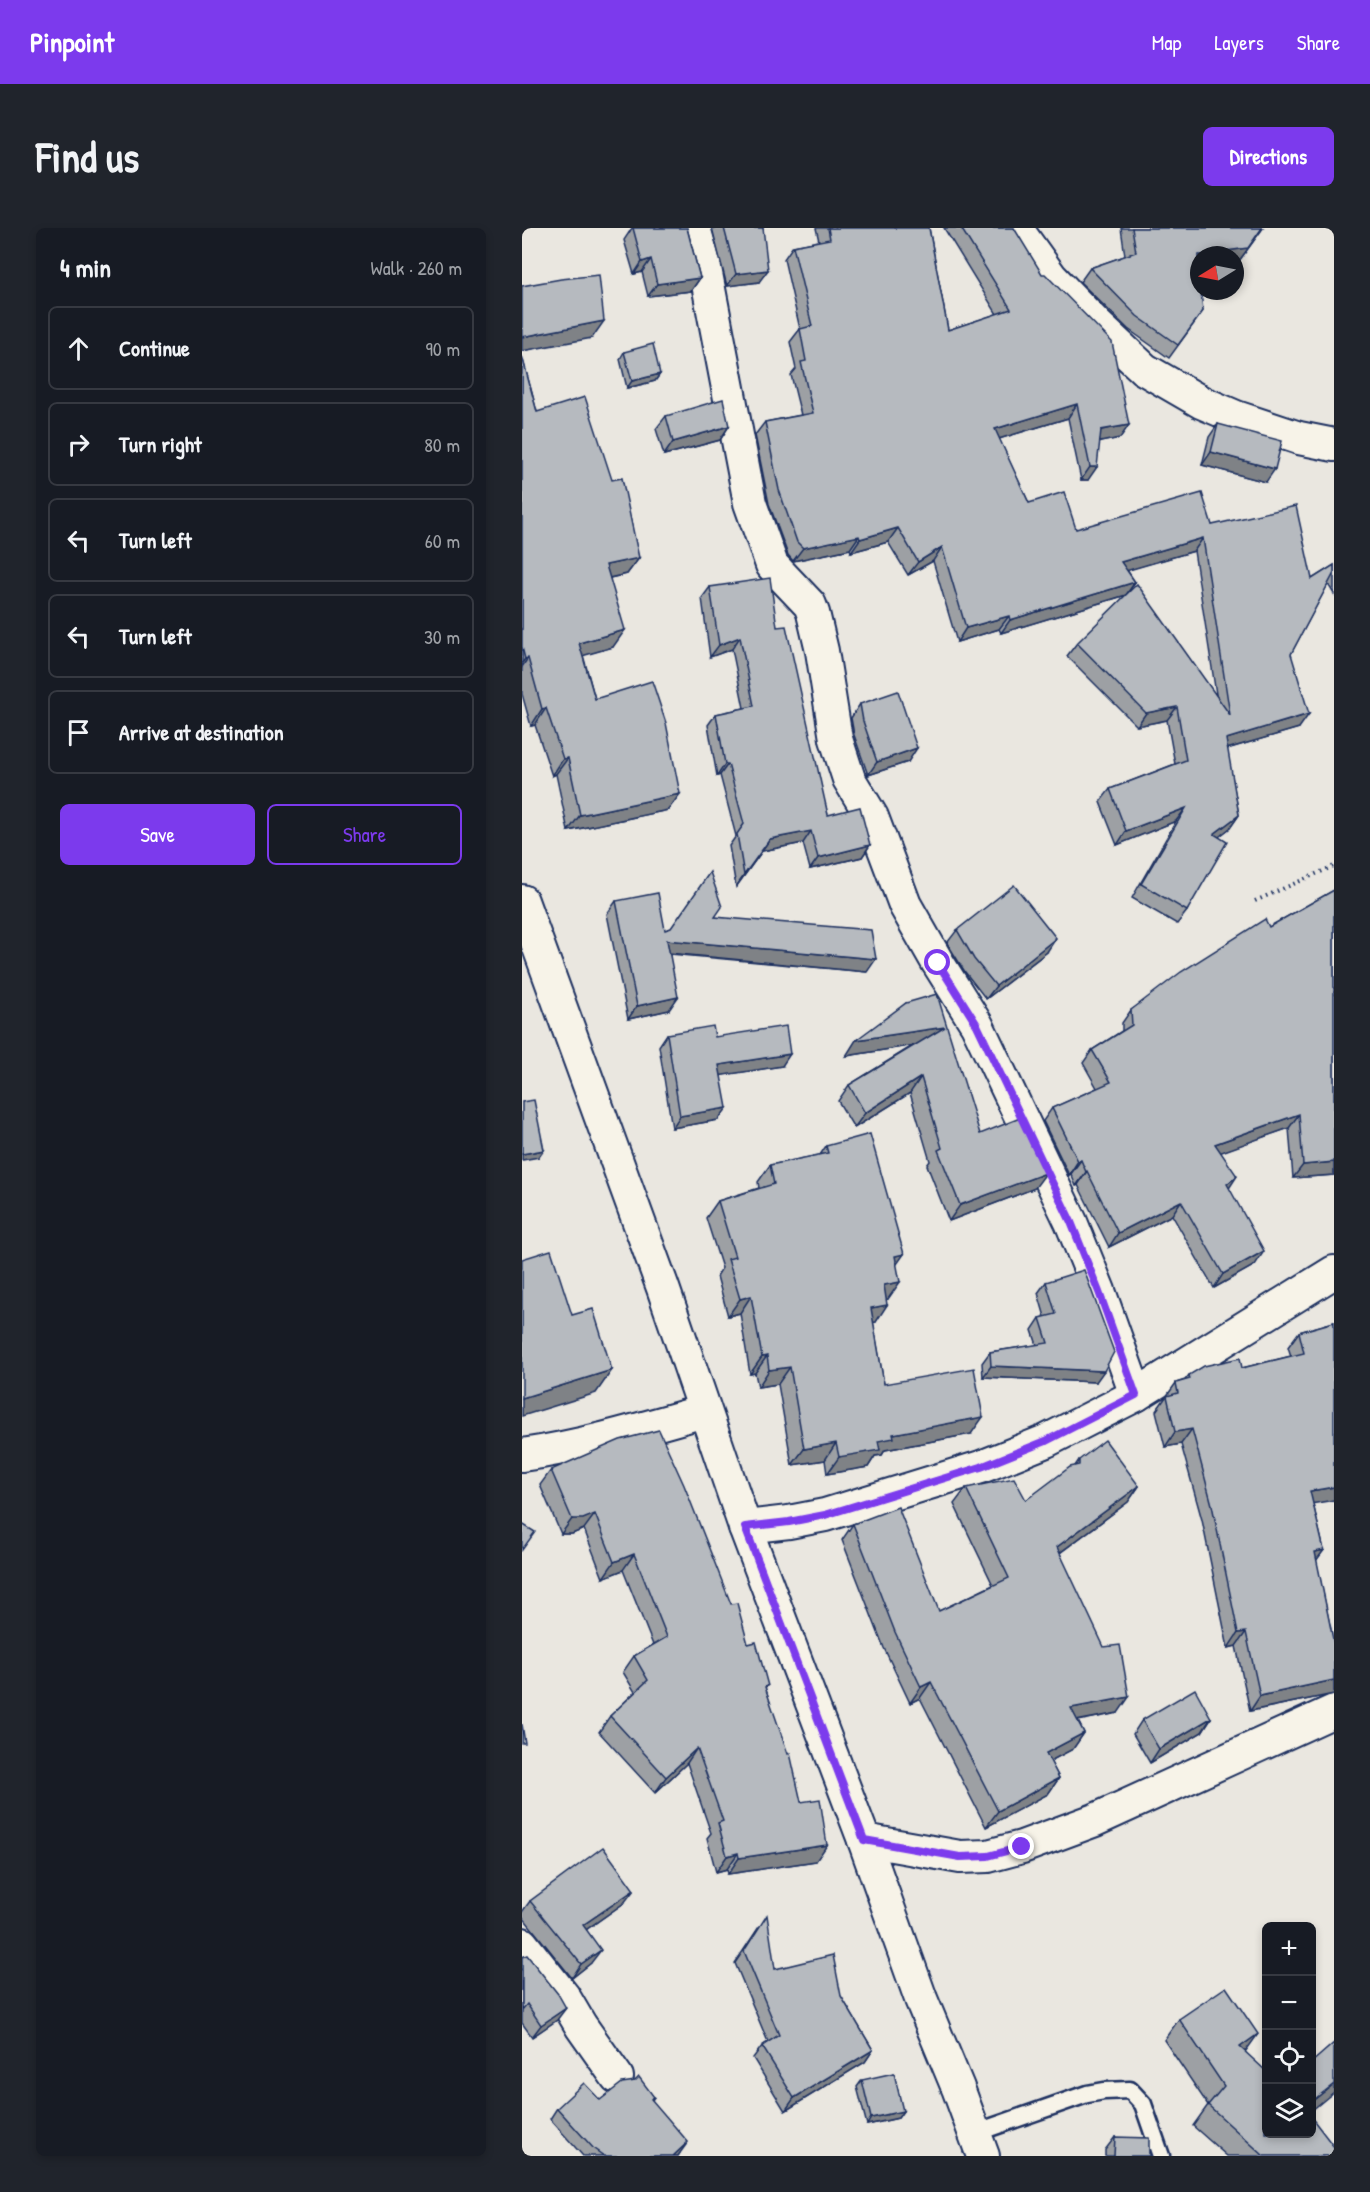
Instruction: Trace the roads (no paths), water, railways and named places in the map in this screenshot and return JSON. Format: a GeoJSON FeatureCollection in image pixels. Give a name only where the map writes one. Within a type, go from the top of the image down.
{"type":"FeatureCollection","features":[{"type":"Feature","properties":{"kind":"street"},"geometry":{"type":"LineString","coordinates":[[694,228],[704,262],[750,503],[772,565],[810,605],[813,613],[822,651],[836,739],[849,779],[872,817],[905,905],[977,1025],[1071,1222],[1136,1395]]}},
{"type":"Feature","properties":{"kind":"street"},"geometry":{"type":"LineString","coordinates":[[1016,228],[1051,277],[1144,369],[1201,402],[1236,417],[1299,438],[1334,445]]}},
{"type":"Feature","properties":{"kind":"street"},"geometry":{"type":"LineString","coordinates":[[522,901],[663,1288],[745,1527],[864,1840],[921,1999],[979,2145]]}},
{"type":"Feature","properties":{"kind":"street"},"geometry":{"type":"LineString","coordinates":[[745,1527],[825,1515],[981,1467],[1046,1441],[1136,1395],[1334,1272]]}},
{"type":"Feature","properties":{"kind":"street"},"geometry":{"type":"LineString","coordinates":[[522,1455],[554,1451],[704,1411]]}},
{"type":"Feature","properties":{"kind":"street"},"geometry":{"type":"LineString","coordinates":[[864,1840],[960,1857],[988,1856],[1022,1847],[1095,1820],[1334,1711]]}},
{"type":"Feature","properties":{"kind":"street"},"geometry":{"type":"LineString","coordinates":[[522,1944],[564,1997],[581,2026],[617,2077]]}},
{"type":"Feature","properties":{"kind":"lane"},"geometry":{"type":"LineString","coordinates":[[979,2145],[1087,2094],[1130,2090],[1143,2104],[1161,2156]]}}]}
